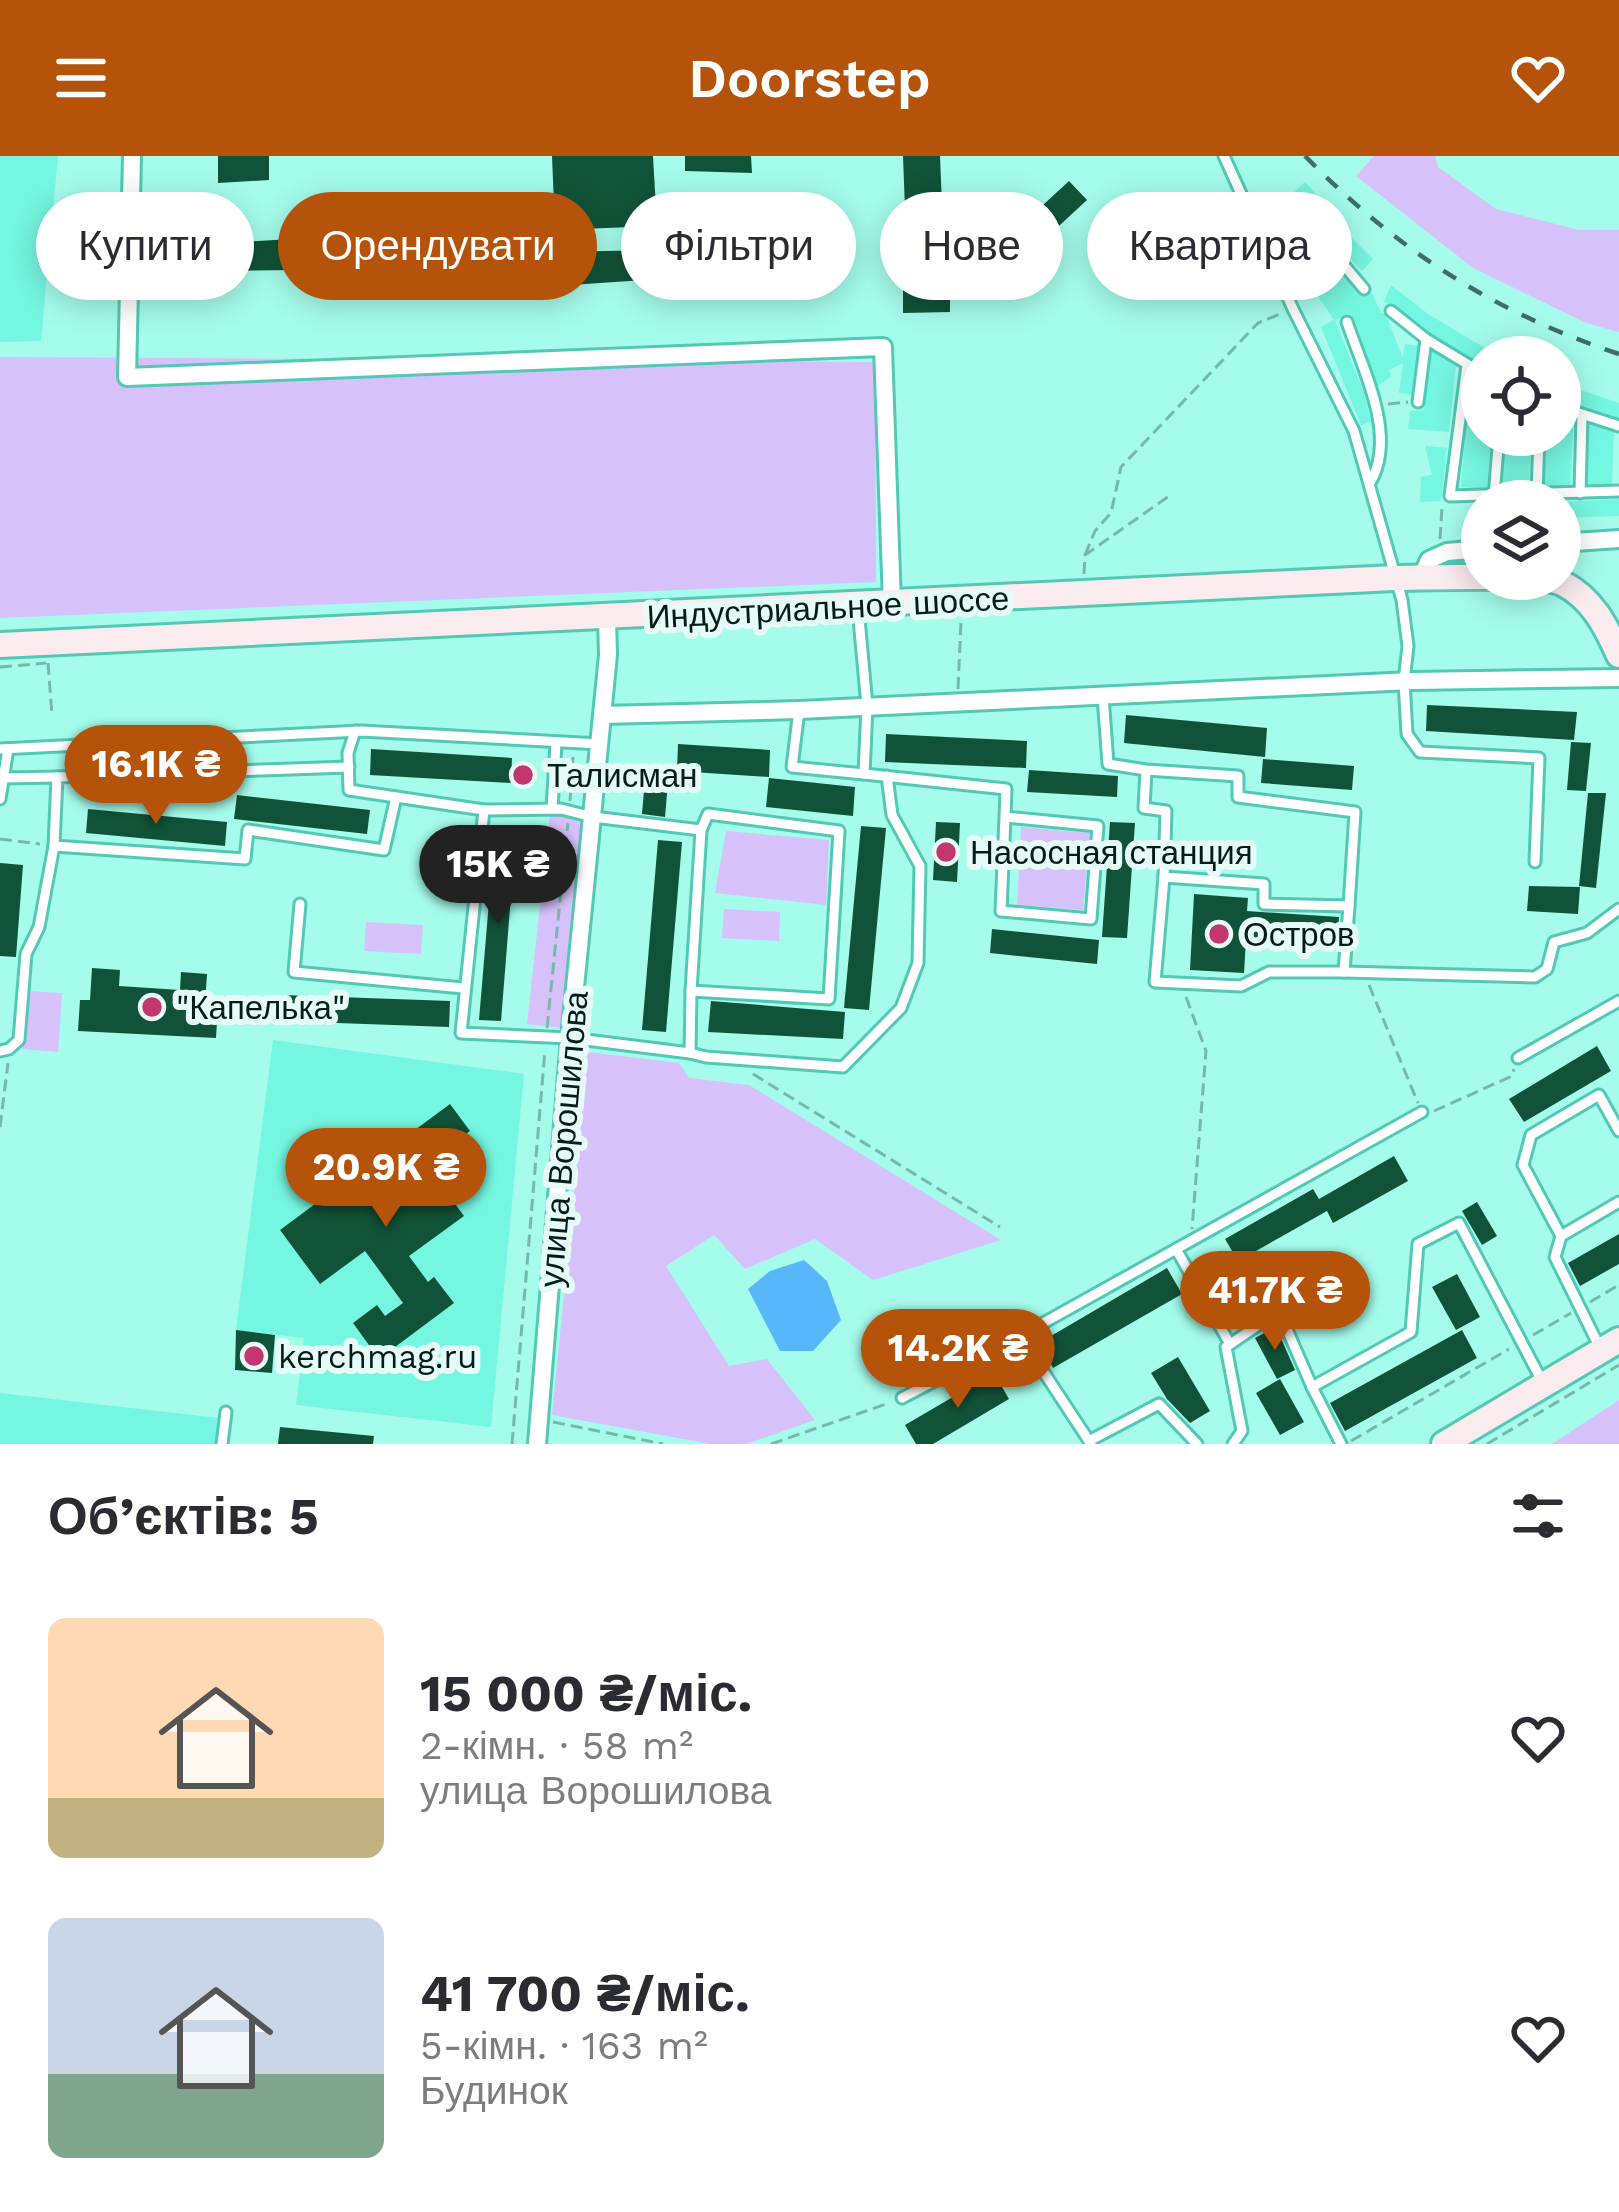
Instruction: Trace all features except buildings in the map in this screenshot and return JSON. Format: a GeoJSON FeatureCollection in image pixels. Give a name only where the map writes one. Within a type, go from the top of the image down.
{"type":"FeatureCollection","features":[{"type":"Feature","properties":{"kind":"main road","name":"Индустриальное шоссе"},"geometry":{"type":"LineString","coordinates":[[0,645],[1421,578],[1556,580],[1590,604],[1618,650]]}},
{"type":"Feature","properties":{"kind":"main road"},"geometry":{"type":"LineString","coordinates":[[1444,1444],[1544,1385],[1613,1352]]}},
{"type":"Feature","properties":{"kind":"street"},"geometry":{"type":"LineString","coordinates":[[131,156],[127,377],[883,347],[892,604]]}},
{"type":"Feature","properties":{"kind":"street"},"geometry":{"type":"LineString","coordinates":[[1581,542],[1619,539]]}},
{"type":"Feature","properties":{"kind":"street"},"geometry":{"type":"LineString","coordinates":[[1421,578],[1429,560],[1461,552]]}},
{"type":"Feature","properties":{"kind":"street","name":"улица Ворошилова"},"geometry":{"type":"LineString","coordinates":[[537,1444],[608,651],[607,618]]}},
{"type":"Feature","properties":{"kind":"street"},"geometry":{"type":"LineString","coordinates":[[602,715],[1404,681],[1619,678]]}},
{"type":"Feature","properties":{"kind":"lane"},"geometry":{"type":"LineString","coordinates":[[1224,156],[1240,192]]}},
{"type":"Feature","properties":{"kind":"lane"},"geometry":{"type":"LineString","coordinates":[[1352,275],[1364,289]]}},
{"type":"Feature","properties":{"kind":"lane"},"geometry":{"type":"LineString","coordinates":[[1289,300],[1344,407],[1402,600],[1408,646],[1404,681],[1407,734],[1420,752],[1539,758],[1535,862]]}},
{"type":"Feature","properties":{"kind":"lane"},"geometry":{"type":"LineString","coordinates":[[1391,311],[1461,361]]}},
{"type":"Feature","properties":{"kind":"lane"},"geometry":{"type":"LineString","coordinates":[[1347,322],[1374,404],[1382,462],[1370,484]]}},
{"type":"Feature","properties":{"kind":"lane"},"geometry":{"type":"LineString","coordinates":[[1418,402],[1426,339]]}},
{"type":"Feature","properties":{"kind":"lane"},"geometry":{"type":"LineString","coordinates":[[1461,411],[1450,496],[1461,496]]}},
{"type":"Feature","properties":{"kind":"lane"},"geometry":{"type":"LineString","coordinates":[[1580,480],[1582,415],[1619,426]]}},
{"type":"Feature","properties":{"kind":"lane"},"geometry":{"type":"LineString","coordinates":[[1581,493],[1619,491]]}},
{"type":"Feature","properties":{"kind":"lane"},"geometry":{"type":"LineString","coordinates":[[858,606],[867,706],[864,774]]}},
{"type":"Feature","properties":{"kind":"lane"},"geometry":{"type":"LineString","coordinates":[[1103,695],[1108,764],[1238,776],[1238,797],[1355,812],[1344,972]]}},
{"type":"Feature","properties":{"kind":"lane"},"geometry":{"type":"LineString","coordinates":[[799,710],[792,767],[1006,789],[1001,911],[1091,920],[1099,826],[1005,818]]}},
{"type":"Feature","properties":{"kind":"lane"},"geometry":{"type":"LineString","coordinates":[[0,799],[4,749],[355,731],[600,744]]}},
{"type":"Feature","properties":{"kind":"lane"},"geometry":{"type":"LineString","coordinates":[[355,731],[349,790],[484,810],[552,809],[701,830]]}},
{"type":"Feature","properties":{"kind":"lane"},"geometry":{"type":"LineString","coordinates":[[552,809],[556,743]]}},
{"type":"Feature","properties":{"kind":"lane"},"geometry":{"type":"LineString","coordinates":[[3,778],[349,767]]}},
{"type":"Feature","properties":{"kind":"lane"},"geometry":{"type":"LineString","coordinates":[[1146,770],[1144,808],[1166,811],[1155,982],[1241,986],[1269,972],[1535,977],[1547,969],[1554,942],[1587,933],[1619,909]]}},
{"type":"Feature","properties":{"kind":"lane"},"geometry":{"type":"LineString","coordinates":[[484,810],[461,1033],[570,1038],[843,1067],[901,1008],[917,963],[920,866],[892,815],[886,776]]}},
{"type":"Feature","properties":{"kind":"lane"},"geometry":{"type":"LineString","coordinates":[[5,1050],[19,1040],[26,954],[39,927],[53,847],[58,777]]}},
{"type":"Feature","properties":{"kind":"lane"},"geometry":{"type":"LineString","coordinates":[[53,847],[245,859],[248,830],[384,850],[396,797]]}},
{"type":"Feature","properties":{"kind":"lane"},"geometry":{"type":"LineString","coordinates":[[690,1053],[691,991],[701,830],[708,814],[839,831],[829,999],[691,991]]}},
{"type":"Feature","properties":{"kind":"lane"},"geometry":{"type":"LineString","coordinates":[[1164,877],[1264,884],[1264,904],[1349,906]]}},
{"type":"Feature","properties":{"kind":"lane"},"geometry":{"type":"LineString","coordinates":[[300,904],[294,972],[463,988]]}},
{"type":"Feature","properties":{"kind":"lane"},"geometry":{"type":"LineString","coordinates":[[1517,1058],[1619,1001]]}},
{"type":"Feature","properties":{"kind":"lane"},"geometry":{"type":"LineString","coordinates":[[1561,1236],[1523,1165],[1531,1135],[1599,1095],[1619,1131]]}},
{"type":"Feature","properties":{"kind":"lane"},"geometry":{"type":"LineString","coordinates":[[902,1398],[1422,1112]]}},
{"type":"Feature","properties":{"kind":"lane"},"geometry":{"type":"LineString","coordinates":[[1613,1352],[1580,1308],[1555,1257],[1561,1236],[1619,1202]]}},
{"type":"Feature","properties":{"kind":"lane"},"geometry":{"type":"LineString","coordinates":[[1312,1387],[1411,1332],[1418,1244],[1459,1222],[1544,1385]]}},
{"type":"Feature","properties":{"kind":"lane"},"geometry":{"type":"LineString","coordinates":[[1176,1249],[1230,1344]]}},
{"type":"Feature","properties":{"kind":"lane"},"geometry":{"type":"LineString","coordinates":[[1233,1444],[1243,1431],[1226,1347],[1279,1311],[1312,1387],[1344,1444]]}},
{"type":"Feature","properties":{"kind":"lane"},"geometry":{"type":"LineString","coordinates":[[1020,1336],[1090,1442],[1160,1404],[1197,1444]]}},
{"type":"Feature","properties":{"kind":"lane"},"geometry":{"type":"LineString","coordinates":[[222,1444],[226,1412]]}},
{"type":"Feature","properties":{"kind":"path"},"geometry":{"type":"LineString","coordinates":[[1084,594],[1085,555],[1095,531],[1111,513],[1121,467],[1258,323],[1293,310]]}},
{"type":"Feature","properties":{"kind":"path"},"geometry":{"type":"LineString","coordinates":[[1374,404],[1418,402]]}},
{"type":"Feature","properties":{"kind":"path"},"geometry":{"type":"LineString","coordinates":[[1085,555],[1169,496]]}},
{"type":"Feature","properties":{"kind":"path"},"geometry":{"type":"LineString","coordinates":[[1439,556],[1442,505],[1450,496]]}},
{"type":"Feature","properties":{"kind":"path"},"geometry":{"type":"LineString","coordinates":[[958,702],[961,601]]}},
{"type":"Feature","properties":{"kind":"path"},"geometry":{"type":"LineString","coordinates":[[0,667],[55,661]]}},
{"type":"Feature","properties":{"kind":"path"},"geometry":{"type":"LineString","coordinates":[[48,663],[52,715]]}},
{"type":"Feature","properties":{"kind":"path"},"geometry":{"type":"LineString","coordinates":[[512,1444],[574,743]]}},
{"type":"Feature","properties":{"kind":"path"},"geometry":{"type":"LineString","coordinates":[[0,839],[53,847]]}},
{"type":"Feature","properties":{"kind":"path"},"geometry":{"type":"LineString","coordinates":[[1364,972],[1422,1112],[1441,1111],[1512,1076],[1517,1058]]}},
{"type":"Feature","properties":{"kind":"path"},"geometry":{"type":"LineString","coordinates":[[1181,984],[1206,1051],[1192,1240]]}},
{"type":"Feature","properties":{"kind":"path"},"geometry":{"type":"LineString","coordinates":[[0,1126],[5,1050]]}},
{"type":"Feature","properties":{"kind":"path"},"geometry":{"type":"LineString","coordinates":[[748,1060],[751,1072],[1000,1227]]}},
{"type":"Feature","properties":{"kind":"path"},"geometry":{"type":"LineString","coordinates":[[1344,1444],[1619,1285]]}},
{"type":"Feature","properties":{"kind":"path"},"geometry":{"type":"LineString","coordinates":[[1487,1444],[1613,1352]]}},
{"type":"Feature","properties":{"kind":"path"},"geometry":{"type":"LineString","coordinates":[[771,1444],[902,1398]]}},
{"type":"Feature","properties":{"kind":"path"},"geometry":{"type":"LineString","coordinates":[[539,1419],[663,1444]]}},
{"type":"Feature","properties":{"kind":"shaded area"},"geometry":{"type":"Polygon","coordinates":[[[0,156],[58,156],[55,192],[36,192],[36,300],[45,300],[41,341],[0,342],[0,156]]]}},
{"type":"Feature","properties":{"kind":"shaded area"},"geometry":{"type":"Polygon","coordinates":[[[1374,156],[1435,156],[1438,167],[1496,209],[1579,230],[1619,230],[1619,332],[1586,323],[1473,268],[1356,176],[1374,156]]]}},
{"type":"Feature","properties":{"kind":"shaded area"},"geometry":{"type":"Polygon","coordinates":[[[1305,182],[1314,192],[1294,192],[1305,182]]]}},
{"type":"Feature","properties":{"kind":"shaded area"},"geometry":{"type":"Polygon","coordinates":[[[1352,238],[1373,259],[1362,271],[1352,260],[1352,238]]]}},
{"type":"Feature","properties":{"kind":"shaded area"},"geometry":{"type":"Polygon","coordinates":[[[1352,283],[1361,296],[1372,293],[1403,358],[1405,344],[1419,346],[1413,394],[1399,393],[1403,363],[1389,370],[1391,377],[1377,386],[1351,313],[1335,320],[1371,422],[1361,425],[1321,327],[1334,320],[1321,300],[1352,300],[1352,283]]]}},
{"type":"Feature","properties":{"kind":"shaded area"},"geometry":{"type":"Polygon","coordinates":[[[1391,285],[1465,336],[1461,336],[1461,353],[1441,341],[1384,301],[1391,285]]]}},
{"type":"Feature","properties":{"kind":"shaded area"},"geometry":{"type":"Polygon","coordinates":[[[1431,350],[1456,363],[1449,432],[1408,429],[1410,411],[1424,410],[1431,350]]]}},
{"type":"Feature","properties":{"kind":"shaded area"},"geometry":{"type":"Polygon","coordinates":[[[0,357],[875,362],[876,582],[0,618],[0,357]]]}},
{"type":"Feature","properties":{"kind":"shaded area"},"geometry":{"type":"Polygon","coordinates":[[[1581,390],[1619,403],[1619,419],[1581,407],[1581,390]]]}},
{"type":"Feature","properties":{"kind":"shaded area"},"geometry":{"type":"Polygon","coordinates":[[[1589,425],[1614,430],[1612,486],[1586,485],[1589,425]]]}},
{"type":"Feature","properties":{"kind":"shaded area"},"geometry":{"type":"Polygon","coordinates":[[[1425,446],[1447,448],[1441,501],[1420,502],[1421,477],[1432,475],[1425,446]]]}},
{"type":"Feature","properties":{"kind":"shaded area"},"geometry":{"type":"Polygon","coordinates":[[[1463,456],[1489,456],[1488,480],[1462,480],[1463,456]]]}},
{"type":"Feature","properties":{"kind":"shaded area"},"geometry":{"type":"Polygon","coordinates":[[[1504,456],[1530,456],[1529,480],[1502,480],[1504,456]]]}},
{"type":"Feature","properties":{"kind":"shaded area"},"geometry":{"type":"Polygon","coordinates":[[[1545,456],[1572,456],[1571,480],[1544,480],[1545,456]]]}},
{"type":"Feature","properties":{"kind":"shaded area"},"geometry":{"type":"Polygon","coordinates":[[[1619,499],[1619,516],[1581,517],[1581,501],[1619,499]]]}},
{"type":"Feature","properties":{"kind":"shaded area"},"geometry":{"type":"Polygon","coordinates":[[[550,814],[586,819],[563,1028],[527,1024],[550,814]]]}},
{"type":"Feature","properties":{"kind":"shaded area"},"geometry":{"type":"Polygon","coordinates":[[[1021,827],[1090,833],[1083,910],[1017,905],[1021,827]]]}},
{"type":"Feature","properties":{"kind":"shaded area"},"geometry":{"type":"Polygon","coordinates":[[[726,831],[829,840],[826,905],[715,893],[726,831]]]}},
{"type":"Feature","properties":{"kind":"shaded area"},"geometry":{"type":"Polygon","coordinates":[[[724,909],[780,912],[779,941],[722,938],[724,909]]]}},
{"type":"Feature","properties":{"kind":"shaded area"},"geometry":{"type":"Polygon","coordinates":[[[366,922],[423,925],[421,954],[364,951],[366,922]]]}},
{"type":"Feature","properties":{"kind":"shaded area"},"geometry":{"type":"Polygon","coordinates":[[[28,991],[62,993],[58,1052],[22,1049],[28,991]]]}},
{"type":"Feature","properties":{"kind":"shaded area"},"geometry":{"type":"Polygon","coordinates":[[[273,1040],[524,1074],[491,1427],[296,1405],[304,1338],[236,1330],[273,1040]]]}},
{"type":"Feature","properties":{"kind":"shaded area"},"geometry":{"type":"Polygon","coordinates":[[[588,1052],[679,1063],[689,1078],[749,1085],[1001,1240],[873,1280],[815,1239],[745,1269],[714,1235],[666,1266],[729,1366],[767,1359],[815,1420],[746,1444],[711,1444],[552,1415],[588,1052]]]}},
{"type":"Feature","properties":{"kind":"shaded area"},"geometry":{"type":"Polygon","coordinates":[[[0,1393],[219,1418],[217,1444],[0,1444],[0,1393]]]}},
{"type":"Feature","properties":{"kind":"shaded area"},"geometry":{"type":"Polygon","coordinates":[[[1619,1400],[1619,1444],[1552,1444],[1619,1400]]]}},
{"type":"Feature","properties":{"kind":"water"},"geometry":{"type":"Polygon","coordinates":[[[804,1260],[827,1281],[841,1320],[813,1351],[780,1351],[748,1289],[770,1271],[804,1260]]]}},
{"type":"Feature","properties":{"kind":"railway"},"geometry":{"type":"LineString","coordinates":[[1305,156],[1375,221],[1449,274],[1530,319],[1619,354]]}},
{"type":"Feature","properties":{"kind":"place","name":"Талисман"},"geometry":{"type":"Point","coordinates":[523,775]}},
{"type":"Feature","properties":{"kind":"place","name":"Насосная станция"},"geometry":{"type":"Point","coordinates":[946,852]}},
{"type":"Feature","properties":{"kind":"place","name":"Остров"},"geometry":{"type":"Point","coordinates":[1219,934]}},
{"type":"Feature","properties":{"kind":"place","name":"\"Капелька\""},"geometry":{"type":"Point","coordinates":[152,1007]}},
{"type":"Feature","properties":{"kind":"place","name":"kerchmag.ru"},"geometry":{"type":"Point","coordinates":[254,1356]}}]}
